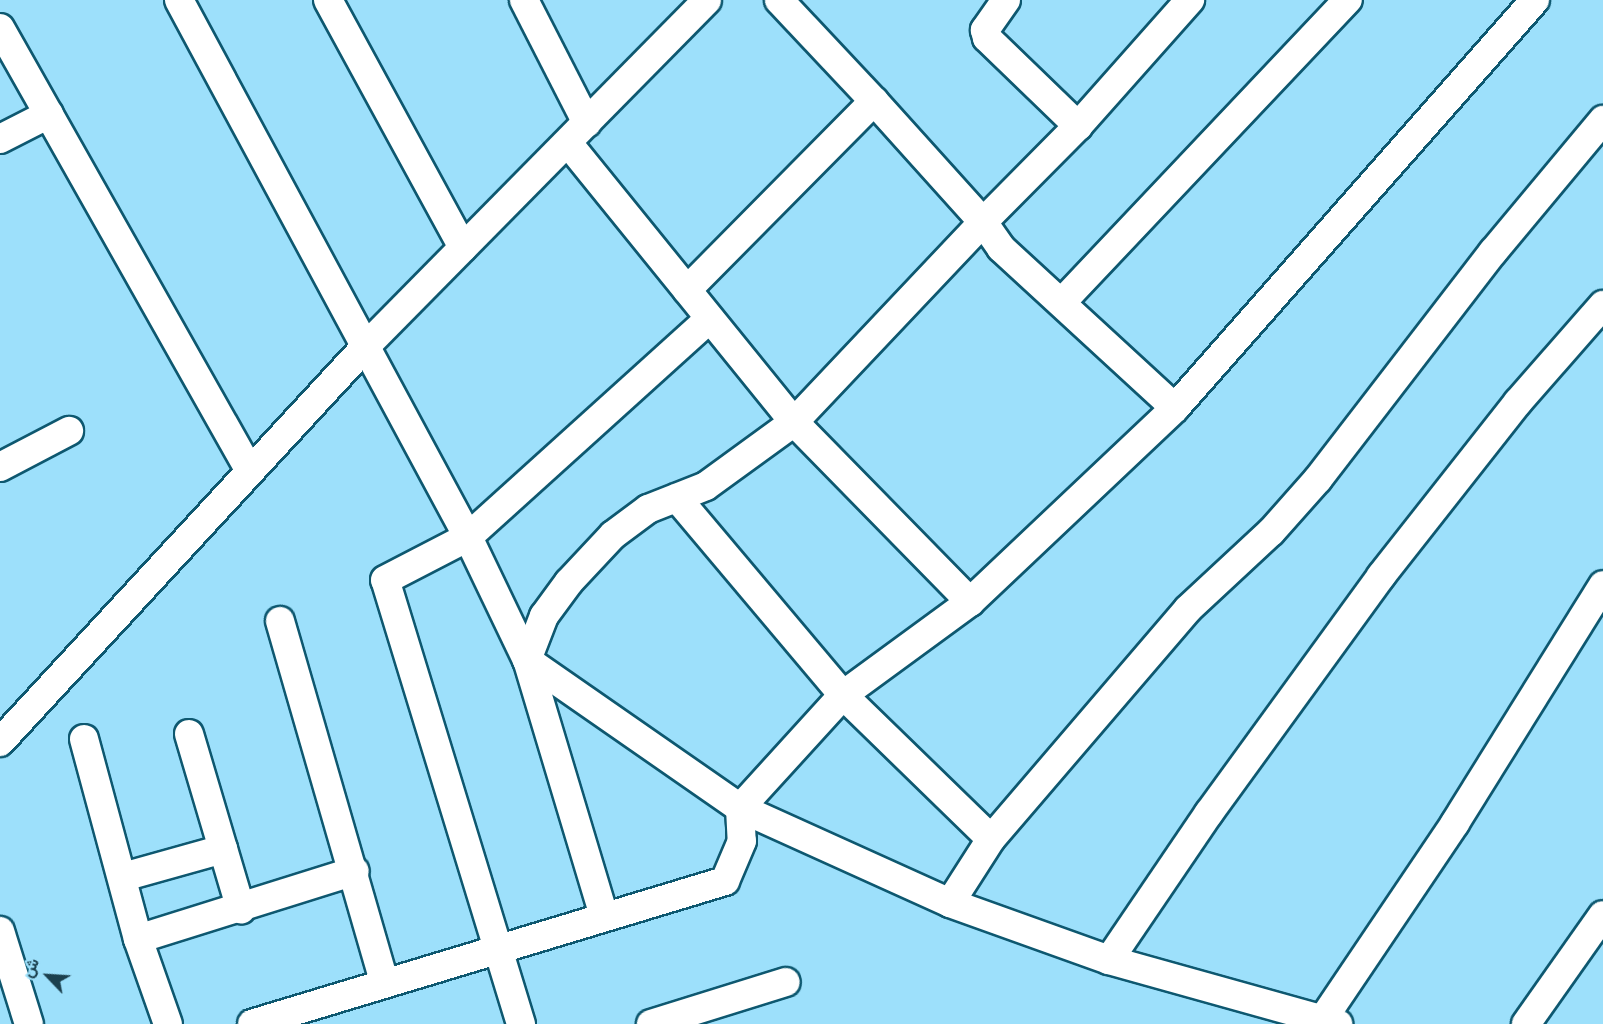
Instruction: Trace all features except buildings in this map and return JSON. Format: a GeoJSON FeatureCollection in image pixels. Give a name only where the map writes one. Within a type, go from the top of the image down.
{"type":"FeatureCollection","features":[{"type":"Feature","properties":{"kind":"street"},"geometry":{"type":"LineString","coordinates":[[178,0],[367,345],[468,537],[526,660],[604,916]]}},
{"type":"Feature","properties":{"kind":"street"},"geometry":{"type":"LineString","coordinates":[[328,0],[463,248]]}},
{"type":"Feature","properties":{"kind":"street"},"geometry":{"type":"LineString","coordinates":[[524,0],[578,133],[687,290],[794,422],[970,602]]}},
{"type":"Feature","properties":{"kind":"street"},"geometry":{"type":"LineString","coordinates":[[779,0],[984,222],[1001,248],[1175,408]]}},
{"type":"Feature","properties":{"kind":"street"},"geometry":{"type":"LineString","coordinates":[[1006,0],[984,30],[987,38],[1077,126]]}},
{"type":"Feature","properties":{"kind":"street"},"geometry":{"type":"LineString","coordinates":[[526,660],[544,616],[569,582],[622,529],[648,509],[706,486],[794,422],[1077,126],[1190,0]]}},
{"type":"Feature","properties":{"kind":"street"},"geometry":{"type":"LineString","coordinates":[[1062,302],[1347,0]]}},
{"type":"Feature","properties":{"kind":"street"},"geometry":{"type":"LineString","coordinates":[[252,1024],[287,1019],[384,982],[499,950],[604,916],[725,881],[742,841],[740,808],[843,695],[970,602],[1175,408],[1535,0]]}},
{"type":"Feature","properties":{"kind":"street"},"geometry":{"type":"LineString","coordinates":[[0,742],[367,345],[578,133],[690,7]]}},
{"type":"Feature","properties":{"kind":"street"},"geometry":{"type":"LineString","coordinates":[[0,28],[250,471]]}},
{"type":"Feature","properties":{"kind":"street"},"geometry":{"type":"LineString","coordinates":[[687,290],[874,101]]}},
{"type":"Feature","properties":{"kind":"street"},"geometry":{"type":"LineString","coordinates":[[0,139],[49,114]]}},
{"type":"Feature","properties":{"kind":"street"},"geometry":{"type":"LineString","coordinates":[[950,903],[991,839],[1188,609],[1271,532],[1318,479],[1493,252],[1603,120]]}},
{"type":"Feature","properties":{"kind":"street"},"geometry":{"type":"LineString","coordinates":[[1109,960],[1209,813],[1381,576],[1518,402],[1603,305]]}},
{"type":"Feature","properties":{"kind":"street"},"geometry":{"type":"LineString","coordinates":[[521,1024],[384,582],[389,575],[468,537],[710,319]]}},
{"type":"Feature","properties":{"kind":"street"},"geometry":{"type":"LineString","coordinates":[[0,467],[69,431]]}},
{"type":"Feature","properties":{"kind":"street"},"geometry":{"type":"LineString","coordinates":[[677,498],[843,695],[991,839]]}},
{"type":"Feature","properties":{"kind":"street"},"geometry":{"type":"LineString","coordinates":[[526,660],[740,808],[950,903],[1109,960],[1330,1021],[1603,585]]}},
{"type":"Feature","properties":{"kind":"street"},"geometry":{"type":"LineString","coordinates":[[280,621],[355,871],[384,982]]}},
{"type":"Feature","properties":{"kind":"street"},"geometry":{"type":"LineString","coordinates":[[189,734],[241,909]]}},
{"type":"Feature","properties":{"kind":"street"},"geometry":{"type":"LineString","coordinates":[[84,740],[138,939],[168,1024]]}},
{"type":"Feature","properties":{"kind":"street"},"geometry":{"type":"LineString","coordinates":[[123,877],[223,849]]}},
{"type":"Feature","properties":{"kind":"street"},"geometry":{"type":"LineString","coordinates":[[138,939],[241,909],[355,871]]}},
{"type":"Feature","properties":{"kind":"street"},"geometry":{"type":"LineString","coordinates":[[1526,1024],[1603,915]]}},
{"type":"Feature","properties":{"kind":"street"},"geometry":{"type":"LineString","coordinates":[[0,932],[29,1024]]}},
{"type":"Feature","properties":{"kind":"street"},"geometry":{"type":"LineString","coordinates":[[651,1024],[786,982]]}}]}
